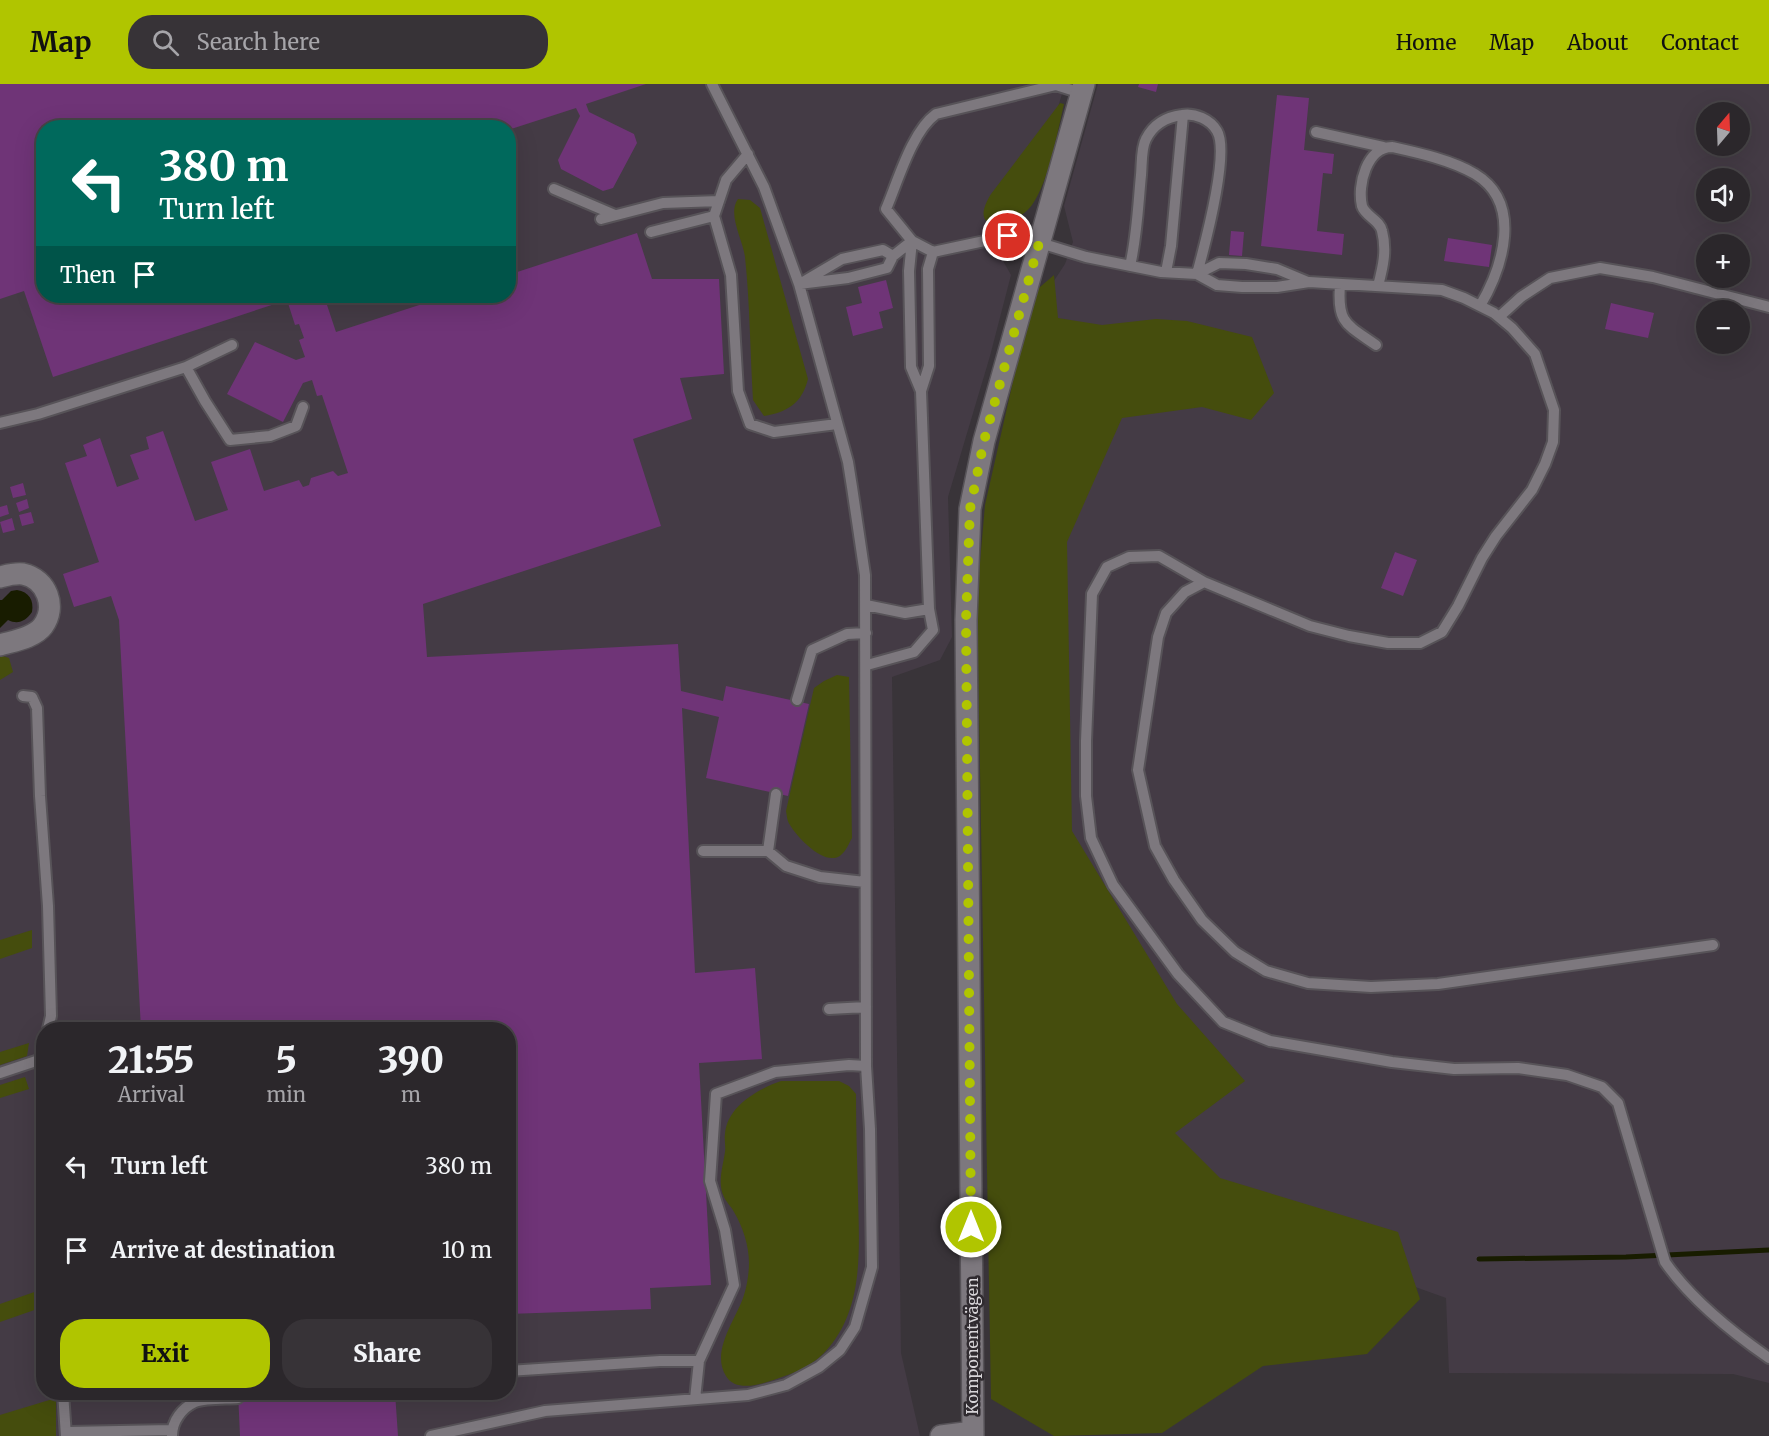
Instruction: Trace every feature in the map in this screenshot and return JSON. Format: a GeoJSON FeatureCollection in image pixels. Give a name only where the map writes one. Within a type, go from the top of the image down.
{"type":"FeatureCollection","features":[{"type":"Feature","properties":{"kind":"street","name":"Komponentvägen"},"geometry":{"type":"LineString","coordinates":[[973,1434],[966,620],[970,509],[984,441],[1083,88]]}},
{"type":"Feature","properties":{"kind":"street"},"geometry":{"type":"LineString","coordinates":[[0,577],[25,574],[45,588],[50,602],[49,615],[42,627],[33,634],[0,645]]}},
{"type":"Feature","properties":{"kind":"street"},"geometry":{"type":"LineString","coordinates":[[941,1436],[973,1434]]}},
{"type":"Feature","properties":{"kind":"lane"},"geometry":{"type":"LineString","coordinates":[[431,1436],[459,1433],[545,1411],[748,1395],[786,1385],[819,1367],[840,1350],[855,1327],[872,1267],[870,1129],[866,1066],[867,665],[865,575],[848,462],[799,285],[764,187],[712,84]]}},
{"type":"Feature","properties":{"kind":"lane"},"geometry":{"type":"LineString","coordinates":[[1083,88],[1056,85],[936,114],[926,122],[917,135],[886,208],[912,241],[933,252],[1008,236],[1068,253],[1130,266],[1197,274],[1217,285],[1277,287],[1309,282],[1442,290],[1480,306],[1512,327],[1535,354],[1554,410],[1552,442],[1545,464],[1532,490],[1482,558],[1442,632],[1420,643],[1388,643],[1310,626],[1204,582],[1159,556],[1129,557],[1107,567],[1092,594],[1086,796],[1091,838],[1113,885],[1178,974],[1223,1022],[1270,1041],[1454,1069],[1518,1068],[1567,1076],[1602,1087],[1618,1103],[1652,1226],[1665,1262],[1678,1282],[1745,1341],[1769,1358]]}},
{"type":"Feature","properties":{"kind":"lane"},"geometry":{"type":"LineString","coordinates":[[1130,266],[1136,238],[1144,141],[1155,126],[1169,118],[1183,114],[1193,115],[1207,120],[1218,132],[1221,150],[1211,222],[1197,274]]}},
{"type":"Feature","properties":{"kind":"lane"},"geometry":{"type":"LineString","coordinates":[[1166,272],[1171,246],[1183,114]]}},
{"type":"Feature","properties":{"kind":"lane"},"geometry":{"type":"LineString","coordinates":[[1316,132],[1415,152],[1476,175],[1490,188],[1502,208],[1504,238],[1500,262],[1491,287],[1480,306]]}},
{"type":"Feature","properties":{"kind":"lane"},"geometry":{"type":"LineString","coordinates":[[1378,286],[1386,249],[1382,227],[1363,208],[1360,188],[1367,166],[1374,154],[1383,147]]}},
{"type":"Feature","properties":{"kind":"lane"},"geometry":{"type":"LineString","coordinates":[[747,154],[726,180],[714,216],[731,275],[738,391],[750,424],[774,432],[837,424]]}},
{"type":"Feature","properties":{"kind":"lane"},"geometry":{"type":"LineString","coordinates":[[554,189],[615,215]]}},
{"type":"Feature","properties":{"kind":"lane"},"geometry":{"type":"LineString","coordinates":[[601,219],[663,203],[719,201]]}},
{"type":"Feature","properties":{"kind":"lane"},"geometry":{"type":"LineString","coordinates":[[651,232],[714,216]]}},
{"type":"Feature","properties":{"kind":"lane"},"geometry":{"type":"LineString","coordinates":[[799,285],[848,278],[887,268],[893,256],[912,241]]}},
{"type":"Feature","properties":{"kind":"lane"},"geometry":{"type":"LineString","coordinates":[[912,241],[909,271],[911,367],[921,391]]}},
{"type":"Feature","properties":{"kind":"lane"},"geometry":{"type":"LineString","coordinates":[[799,285],[842,259],[884,250],[893,256]]}},
{"type":"Feature","properties":{"kind":"lane"},"geometry":{"type":"LineString","coordinates":[[867,665],[914,652],[933,630],[929,609],[921,391],[929,366],[928,269],[933,252]]}},
{"type":"Feature","properties":{"kind":"lane"},"geometry":{"type":"LineString","coordinates":[[1197,274],[1219,263],[1246,264],[1277,269],[1309,282]]}},
{"type":"Feature","properties":{"kind":"lane"},"geometry":{"type":"LineString","coordinates":[[1499,317],[1521,297],[1550,278],[1600,268],[1653,277],[1769,307]]}},
{"type":"Feature","properties":{"kind":"lane"},"geometry":{"type":"LineString","coordinates":[[1340,285],[1338,306],[1342,317],[1350,327],[1376,345]]}},
{"type":"Feature","properties":{"kind":"lane"},"geometry":{"type":"LineString","coordinates":[[0,423],[38,414],[186,367],[232,345]]}},
{"type":"Feature","properties":{"kind":"lane"},"geometry":{"type":"LineString","coordinates":[[186,367],[230,440],[270,436],[296,426],[303,407]]}},
{"type":"Feature","properties":{"kind":"lane"},"geometry":{"type":"LineString","coordinates":[[1204,582],[1185,592],[1166,613],[1158,637],[1138,770],[1155,846],[1174,880],[1202,920],[1235,952],[1266,971],[1308,983],[1371,987],[1438,984],[1713,945]]}},
{"type":"Feature","properties":{"kind":"lane"},"geometry":{"type":"LineString","coordinates":[[866,606],[905,614],[929,609]]}},
{"type":"Feature","properties":{"kind":"lane"},"geometry":{"type":"LineString","coordinates":[[797,700],[812,650],[846,634],[866,633]]}},
{"type":"Feature","properties":{"kind":"lane"},"geometry":{"type":"LineString","coordinates":[[23,696],[32,697],[37,708],[40,796],[48,906],[50,1022]]}},
{"type":"Feature","properties":{"kind":"lane"},"geometry":{"type":"LineString","coordinates":[[768,851],[776,794]]}},
{"type":"Feature","properties":{"kind":"lane"},"geometry":{"type":"LineString","coordinates":[[703,851],[768,851],[786,866],[820,877],[865,882]]}},
{"type":"Feature","properties":{"kind":"lane"},"geometry":{"type":"LineString","coordinates":[[829,1009],[866,1007]]}},
{"type":"Feature","properties":{"kind":"lane"},"geometry":{"type":"LineString","coordinates":[[0,1073],[36,1060]]}},
{"type":"Feature","properties":{"kind":"lane"},"geometry":{"type":"LineString","coordinates":[[695,1399],[699,1361],[734,1285],[725,1230],[710,1181],[716,1094],[775,1072],[849,1065],[866,1066]]}},
{"type":"Feature","properties":{"kind":"lane"},"geometry":{"type":"LineString","coordinates":[[516,1370],[660,1361],[699,1361]]}},
{"type":"Feature","properties":{"kind":"lane"},"geometry":{"type":"LineString","coordinates":[[64,1400],[66,1434],[172,1433],[178,1415],[196,1402],[217,1400]]}},
{"type":"Feature","properties":{"kind":"shaded area"},"geometry":{"type":"Polygon","coordinates":[[[0,84],[1065,84],[1029,203],[1012,216],[1002,259],[1011,275],[990,356],[948,497],[952,637],[940,660],[892,677],[901,1353],[920,1436],[0,1436],[0,84]]]}},
{"type":"Feature","properties":{"kind":"shaded area"},"geometry":{"type":"Polygon","coordinates":[[[1098,84],[1769,84],[1769,1383],[1733,1374],[1449,1373],[1446,1298],[1268,1234],[1167,1150],[985,719],[1046,293],[1065,264],[1073,242],[1064,206],[1098,84]]]}},
{"type":"Feature","properties":{"kind":"shaded area"},"geometry":{"type":"Polygon","coordinates":[[[17,590],[30,597],[32,612],[27,618],[18,622],[8,620],[0,628],[0,600],[11,591],[17,590]]]}},
{"type":"Feature","properties":{"kind":"green space"},"geometry":{"type":"Polygon","coordinates":[[[1060,103],[1064,104],[1052,157],[1032,205],[1024,213],[1004,223],[988,222],[984,217],[991,194],[1060,103]]]}},
{"type":"Feature","properties":{"kind":"green space"},"geometry":{"type":"Polygon","coordinates":[[[738,199],[750,200],[760,208],[808,379],[802,394],[793,405],[780,412],[764,416],[753,400],[745,257],[734,212],[738,199]]]}},
{"type":"Feature","properties":{"kind":"green space"},"geometry":{"type":"Polygon","coordinates":[[[1054,275],[1058,318],[1102,325],[1156,319],[1187,321],[1252,337],[1274,393],[1251,420],[1202,407],[1122,418],[1067,542],[1072,831],[1177,1004],[1245,1081],[1175,1133],[1220,1178],[1398,1232],[1420,1299],[1367,1354],[1263,1366],[1162,1433],[1054,1436],[991,1399],[977,597],[985,505],[1033,293],[1054,275]]]}},
{"type":"Feature","properties":{"kind":"green space"},"geometry":{"type":"Polygon","coordinates":[[[0,655],[9,658],[13,672],[0,680],[0,655]]]}},
{"type":"Feature","properties":{"kind":"green space"},"geometry":{"type":"Polygon","coordinates":[[[837,675],[849,677],[852,838],[843,853],[834,858],[828,858],[815,852],[793,830],[786,811],[814,688],[837,675]]]}},
{"type":"Feature","properties":{"kind":"green space"},"geometry":{"type":"Polygon","coordinates":[[[32,930],[32,948],[0,959],[0,940],[32,930]]]}},
{"type":"Feature","properties":{"kind":"green space"},"geometry":{"type":"Polygon","coordinates":[[[29,1043],[27,1056],[0,1065],[0,1052],[29,1043]]]}},
{"type":"Feature","properties":{"kind":"green space"},"geometry":{"type":"Polygon","coordinates":[[[25,1077],[29,1089],[0,1098],[0,1085],[25,1077]]]}},
{"type":"Feature","properties":{"kind":"green space"},"geometry":{"type":"Polygon","coordinates":[[[781,1081],[839,1081],[849,1086],[856,1094],[859,1236],[857,1278],[847,1318],[824,1353],[797,1371],[774,1380],[745,1386],[734,1383],[726,1376],[721,1356],[726,1335],[741,1304],[749,1267],[747,1243],[740,1224],[722,1192],[725,1134],[731,1115],[745,1100],[781,1081]]]}},
{"type":"Feature","properties":{"kind":"green space"},"geometry":{"type":"Polygon","coordinates":[[[36,1291],[36,1309],[0,1322],[0,1304],[36,1291]]]}},
{"type":"Feature","properties":{"kind":"green space"},"geometry":{"type":"Polygon","coordinates":[[[56,1400],[56,1436],[0,1436],[0,1415],[56,1400]]]}},
{"type":"Feature","properties":{"kind":"building"},"geometry":{"type":"Polygon","coordinates":[[[0,84],[646,84],[586,104],[589,112],[634,134],[637,143],[613,188],[603,191],[561,169],[558,160],[580,116],[576,108],[516,127],[516,120],[36,120],[36,303],[278,303],[53,377],[24,291],[0,299],[0,84]]]}},
{"type":"Feature","properties":{"kind":"building"},"geometry":{"type":"Polygon","coordinates":[[[1139,84],[1158,84],[1156,92],[1138,87],[1139,84]]]}},
{"type":"Feature","properties":{"kind":"building"},"geometry":{"type":"Polygon","coordinates":[[[1277,95],[1309,98],[1304,150],[1334,154],[1332,174],[1323,173],[1317,231],[1344,234],[1342,255],[1261,246],[1277,95]]]}},
{"type":"Feature","properties":{"kind":"building"},"geometry":{"type":"Polygon","coordinates":[[[1231,231],[1244,232],[1242,256],[1229,255],[1231,231]]]}},
{"type":"Feature","properties":{"kind":"building"},"geometry":{"type":"Polygon","coordinates":[[[637,233],[652,279],[719,279],[724,374],[680,378],[692,419],[633,439],[661,526],[423,604],[427,657],[678,644],[681,691],[723,701],[726,686],[809,704],[788,796],[706,778],[719,717],[682,708],[695,973],[755,968],[762,1059],[699,1063],[711,1285],[650,1288],[651,1309],[516,1314],[516,1022],[141,1022],[119,620],[111,596],[74,607],[63,574],[99,562],[65,463],[87,456],[83,445],[100,438],[117,487],[139,479],[130,455],[149,449],[146,437],[163,431],[195,521],[228,510],[211,462],[250,449],[264,491],[299,480],[303,487],[309,485],[311,478],[333,471],[338,476],[348,473],[322,395],[317,396],[312,380],[303,383],[283,422],[227,394],[255,342],[296,360],[305,357],[299,340],[304,338],[299,324],[295,325],[288,303],[326,303],[336,332],[425,303],[516,303],[516,272],[637,233]]]}},
{"type":"Feature","properties":{"kind":"building"},"geometry":{"type":"Polygon","coordinates":[[[1448,238],[1492,245],[1489,267],[1444,261],[1448,238]]]}},
{"type":"Feature","properties":{"kind":"building"},"geometry":{"type":"Polygon","coordinates":[[[886,280],[893,308],[879,312],[883,328],[853,336],[846,307],[862,303],[858,287],[886,280]]]}},
{"type":"Feature","properties":{"kind":"building"},"geometry":{"type":"Polygon","coordinates":[[[1611,303],[1654,313],[1648,338],[1605,329],[1611,303]]]}},
{"type":"Feature","properties":{"kind":"building"},"geometry":{"type":"Polygon","coordinates":[[[23,483],[26,495],[13,498],[10,487],[23,483]]]}},
{"type":"Feature","properties":{"kind":"building"},"geometry":{"type":"Polygon","coordinates":[[[27,499],[29,508],[19,512],[16,503],[27,499]]]}},
{"type":"Feature","properties":{"kind":"building"},"geometry":{"type":"Polygon","coordinates":[[[7,505],[9,514],[0,517],[0,507],[7,505]]]}},
{"type":"Feature","properties":{"kind":"building"},"geometry":{"type":"Polygon","coordinates":[[[31,512],[34,523],[22,526],[19,515],[31,512]]]}},
{"type":"Feature","properties":{"kind":"building"},"geometry":{"type":"Polygon","coordinates":[[[12,518],[15,530],[3,533],[0,522],[12,518]]]}},
{"type":"Feature","properties":{"kind":"building"},"geometry":{"type":"Polygon","coordinates":[[[1395,552],[1417,560],[1403,596],[1381,588],[1395,552]]]}},
{"type":"Feature","properties":{"kind":"building"},"geometry":{"type":"Polygon","coordinates":[[[238,1400],[396,1400],[398,1436],[240,1436],[238,1400]]]}},
{"type":"Feature","properties":{"kind":"waterway"},"geometry":{"type":"LineString","coordinates":[[1479,1259],[1626,1257],[1769,1250]]}},
{"type":"Feature","properties":{"kind":"route"},"geometry":{"type":"LineString","coordinates":[[971,1227],[966,620],[970,509],[984,441],[1039,243],[1008,236]]}}]}
